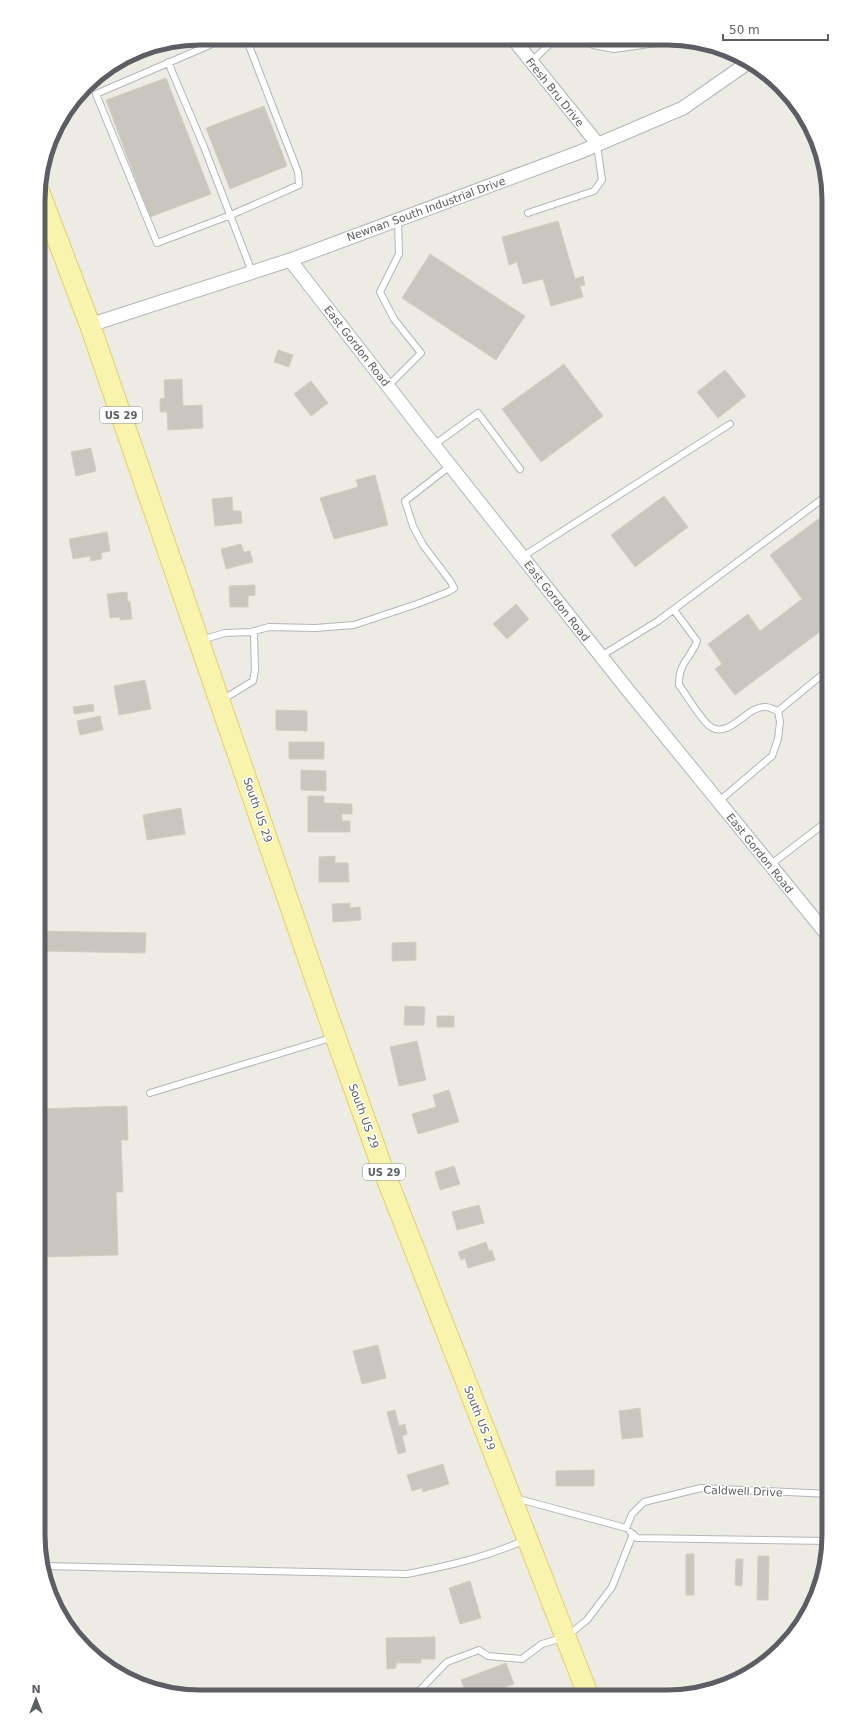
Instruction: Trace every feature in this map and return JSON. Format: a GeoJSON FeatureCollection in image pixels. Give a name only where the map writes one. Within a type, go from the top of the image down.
{"type":"FeatureCollection","features":[{"type":"Feature","properties":{"kind":"main road","name":"US 29"},"geometry":{"type":"LineString","coordinates":[[45,208],[90,325],[199,640]]}},
{"type":"Feature","properties":{"kind":"main road","name":"South US 29"},"geometry":{"type":"LineString","coordinates":[[199,640],[336,1037],[384,1171],[586,1690]]}},
{"type":"Feature","properties":{"kind":"street","name":"Fresh Bru Drive"},"geometry":{"type":"LineString","coordinates":[[518,45],[597,143]]}},
{"type":"Feature","properties":{"kind":"street","name":"Newnan South Industrial Drive"},"geometry":{"type":"LineString","coordinates":[[90,325],[290,260],[580,152],[597,143],[683,108],[744,66]]}},
{"type":"Feature","properties":{"kind":"street","name":"East Gordon Road"},"geometry":{"type":"LineString","coordinates":[[290,260],[522,557],[718,802],[822,928]]}},
{"type":"Feature","properties":{"kind":"lane"},"geometry":{"type":"LineString","coordinates":[[209,45],[96,94],[157,243],[231,215],[299,185],[298,172],[249,45]]}},
{"type":"Feature","properties":{"kind":"lane"},"geometry":{"type":"LineString","coordinates":[[531,62],[549,45]]}},
{"type":"Feature","properties":{"kind":"lane"},"geometry":{"type":"LineString","coordinates":[[593,45],[614,49],[642,45]]}},
{"type":"Feature","properties":{"kind":"lane"},"geometry":{"type":"LineString","coordinates":[[168,62],[204,147],[252,272]]}},
{"type":"Feature","properties":{"kind":"lane"},"geometry":{"type":"LineString","coordinates":[[528,213],[594,191],[602,180],[597,143]]}},
{"type":"Feature","properties":{"kind":"lane"},"geometry":{"type":"LineString","coordinates":[[388,386],[420,352],[394,319],[380,292],[399,254],[398,220]]}},
{"type":"Feature","properties":{"kind":"lane"},"geometry":{"type":"LineString","coordinates":[[434,445],[478,413],[520,469]]}},
{"type":"Feature","properties":{"kind":"lane"},"geometry":{"type":"LineString","coordinates":[[522,557],[730,424]]}},
{"type":"Feature","properties":{"kind":"lane"},"geometry":{"type":"LineString","coordinates":[[199,640],[225,633],[251,632],[269,627],[315,628],[354,625],[417,604],[448,592],[454,588],[423,545],[412,526],[406,501],[450,466]]}},
{"type":"Feature","properties":{"kind":"lane"},"geometry":{"type":"LineString","coordinates":[[601,656],[658,622],[822,499]]}},
{"type":"Feature","properties":{"kind":"lane"},"geometry":{"type":"LineString","coordinates":[[674,610],[697,641],[694,650],[682,664],[679,685],[710,727],[718,730],[727,728],[757,709],[766,706],[778,711]]}},
{"type":"Feature","properties":{"kind":"lane"},"geometry":{"type":"LineString","coordinates":[[220,701],[253,681],[255,670],[254,635],[251,632]]}},
{"type":"Feature","properties":{"kind":"lane"},"geometry":{"type":"LineString","coordinates":[[778,711],[822,675]]}},
{"type":"Feature","properties":{"kind":"lane"},"geometry":{"type":"LineString","coordinates":[[718,802],[772,756],[778,739],[780,722],[778,711]]}},
{"type":"Feature","properties":{"kind":"lane"},"geometry":{"type":"LineString","coordinates":[[770,865],[822,825]]}},
{"type":"Feature","properties":{"kind":"lane"},"geometry":{"type":"LineString","coordinates":[[150,1093],[336,1037]]}},
{"type":"Feature","properties":{"kind":"lane","name":"Caldwell Drive"},"geometry":{"type":"LineString","coordinates":[[626,1528],[632,1514],[644,1502],[701,1488],[822,1494]]}},
{"type":"Feature","properties":{"kind":"lane"},"geometry":{"type":"LineString","coordinates":[[510,1496],[626,1528],[637,1538],[822,1541]]}},
{"type":"Feature","properties":{"kind":"lane"},"geometry":{"type":"LineString","coordinates":[[420,1690],[447,1662],[479,1650],[488,1656],[522,1659],[542,1644],[566,1637],[587,1620],[612,1587],[633,1534]]}},
{"type":"Feature","properties":{"kind":"lane"},"geometry":{"type":"LineString","coordinates":[[48,1566],[407,1574],[451,1566],[494,1554],[527,1539]]}},
{"type":"Feature","properties":{"kind":"building"},"geometry":{"type":"Polygon","coordinates":[[[166,78],[211,194],[150,217],[106,100],[166,78]]]}},
{"type":"Feature","properties":{"kind":"building"},"geometry":{"type":"Polygon","coordinates":[[[264,106],[287,166],[230,189],[206,128],[264,106]]]}},
{"type":"Feature","properties":{"kind":"building"},"geometry":{"type":"Polygon","coordinates":[[[558,221],[575,279],[583,276],[585,285],[580,286],[583,297],[551,306],[543,279],[523,284],[517,262],[509,265],[502,237],[558,221]]]}},
{"type":"Feature","properties":{"kind":"building"},"geometry":{"type":"Polygon","coordinates":[[[430,254],[525,316],[496,360],[402,298],[430,254]]]}},
{"type":"Feature","properties":{"kind":"building"},"geometry":{"type":"Polygon","coordinates":[[[278,350],[293,355],[289,367],[274,362],[278,350]]]}},
{"type":"Feature","properties":{"kind":"building"},"geometry":{"type":"Polygon","coordinates":[[[564,364],[603,416],[541,462],[502,409],[564,364]]]}},
{"type":"Feature","properties":{"kind":"building"},"geometry":{"type":"Polygon","coordinates":[[[725,370],[746,396],[718,418],[697,392],[725,370]]]}},
{"type":"Feature","properties":{"kind":"building"},"geometry":{"type":"Polygon","coordinates":[[[182,379],[183,406],[202,405],[203,428],[168,430],[167,412],[160,412],[160,399],[165,398],[164,380],[182,379]]]}},
{"type":"Feature","properties":{"kind":"building"},"geometry":{"type":"Polygon","coordinates":[[[311,381],[328,403],[311,416],[294,394],[311,381]]]}},
{"type":"Feature","properties":{"kind":"building"},"geometry":{"type":"Polygon","coordinates":[[[91,448],[96,471],[76,476],[71,452],[91,448]]]}},
{"type":"Feature","properties":{"kind":"building"},"geometry":{"type":"Polygon","coordinates":[[[375,475],[388,525],[334,539],[320,498],[358,487],[356,480],[375,475]]]}},
{"type":"Feature","properties":{"kind":"building"},"geometry":{"type":"Polygon","coordinates":[[[664,496],[688,527],[635,567],[611,535],[664,496]]]}},
{"type":"Feature","properties":{"kind":"building"},"geometry":{"type":"Polygon","coordinates":[[[232,497],[233,511],[241,511],[242,523],[215,526],[212,499],[232,497]]]}},
{"type":"Feature","properties":{"kind":"building"},"geometry":{"type":"Polygon","coordinates":[[[822,516],[822,630],[735,695],[715,669],[722,664],[708,644],[748,614],[760,631],[802,599],[770,555],[822,516]]]}},
{"type":"Feature","properties":{"kind":"building"},"geometry":{"type":"Polygon","coordinates":[[[107,532],[110,551],[101,553],[102,559],[91,561],[90,556],[73,559],[69,539],[107,532]]]}},
{"type":"Feature","properties":{"kind":"building"},"geometry":{"type":"Polygon","coordinates":[[[241,544],[244,552],[250,551],[253,562],[226,569],[221,549],[241,544]]]}},
{"type":"Feature","properties":{"kind":"building"},"geometry":{"type":"Polygon","coordinates":[[[255,585],[255,595],[248,596],[248,607],[230,607],[229,586],[255,585]]]}},
{"type":"Feature","properties":{"kind":"building"},"geometry":{"type":"Polygon","coordinates":[[[127,592],[128,602],[130,601],[132,619],[120,620],[120,617],[110,618],[107,594],[127,592]]]}},
{"type":"Feature","properties":{"kind":"building"},"geometry":{"type":"Polygon","coordinates":[[[516,604],[529,619],[507,639],[493,624],[516,604]]]}},
{"type":"Feature","properties":{"kind":"building"},"geometry":{"type":"Polygon","coordinates":[[[145,680],[151,709],[119,715],[114,686],[145,680]]]}},
{"type":"Feature","properties":{"kind":"building"},"geometry":{"type":"Polygon","coordinates":[[[93,704],[94,711],[74,714],[73,707],[93,704]]]}},
{"type":"Feature","properties":{"kind":"building"},"geometry":{"type":"Polygon","coordinates":[[[276,710],[307,711],[307,731],[276,730],[276,710]]]}},
{"type":"Feature","properties":{"kind":"building"},"geometry":{"type":"Polygon","coordinates":[[[100,716],[103,730],[80,735],[77,721],[100,716]]]}},
{"type":"Feature","properties":{"kind":"building"},"geometry":{"type":"Polygon","coordinates":[[[289,742],[324,742],[324,759],[289,759],[289,742]]]}},
{"type":"Feature","properties":{"kind":"building"},"geometry":{"type":"Polygon","coordinates":[[[301,770],[326,771],[326,791],[301,790],[301,770]]]}},
{"type":"Feature","properties":{"kind":"building"},"geometry":{"type":"Polygon","coordinates":[[[308,796],[324,796],[324,803],[352,804],[352,814],[342,814],[342,821],[350,821],[350,832],[308,832],[308,796]]]}},
{"type":"Feature","properties":{"kind":"building"},"geometry":{"type":"Polygon","coordinates":[[[181,808],[185,834],[147,840],[143,815],[181,808]]]}},
{"type":"Feature","properties":{"kind":"building"},"geometry":{"type":"Polygon","coordinates":[[[335,856],[335,863],[348,863],[349,882],[319,882],[319,857],[335,856]]]}},
{"type":"Feature","properties":{"kind":"building"},"geometry":{"type":"Polygon","coordinates":[[[350,903],[350,908],[360,907],[361,920],[333,922],[332,904],[350,903]]]}},
{"type":"Feature","properties":{"kind":"building"},"geometry":{"type":"Polygon","coordinates":[[[45,931],[146,933],[145,953],[45,951],[45,931]]]}},
{"type":"Feature","properties":{"kind":"building"},"geometry":{"type":"Polygon","coordinates":[[[416,942],[416,960],[392,961],[392,943],[416,942]]]}},
{"type":"Feature","properties":{"kind":"building"},"geometry":{"type":"Polygon","coordinates":[[[405,1006],[425,1007],[424,1025],[404,1025],[405,1006]]]}},
{"type":"Feature","properties":{"kind":"building"},"geometry":{"type":"Polygon","coordinates":[[[437,1016],[454,1016],[454,1027],[437,1027],[437,1016]]]}},
{"type":"Feature","properties":{"kind":"building"},"geometry":{"type":"Polygon","coordinates":[[[417,1041],[426,1080],[399,1086],[390,1047],[417,1041]]]}},
{"type":"Feature","properties":{"kind":"building"},"geometry":{"type":"Polygon","coordinates":[[[449,1090],[459,1122],[418,1134],[412,1114],[436,1107],[433,1095],[449,1090]]]}},
{"type":"Feature","properties":{"kind":"building"},"geometry":{"type":"Polygon","coordinates":[[[127,1106],[128,1140],[121,1140],[123,1192],[116,1192],[118,1255],[45,1257],[45,1109],[127,1106]]]}},
{"type":"Feature","properties":{"kind":"building"},"geometry":{"type":"Polygon","coordinates":[[[454,1166],[460,1184],[440,1190],[435,1172],[454,1166]]]}},
{"type":"Feature","properties":{"kind":"building"},"geometry":{"type":"Polygon","coordinates":[[[479,1205],[484,1223],[457,1230],[452,1212],[479,1205]]]}},
{"type":"Feature","properties":{"kind":"building"},"geometry":{"type":"Polygon","coordinates":[[[486,1242],[489,1251],[492,1250],[495,1260],[468,1268],[465,1258],[461,1260],[458,1252],[486,1242]]]}},
{"type":"Feature","properties":{"kind":"building"},"geometry":{"type":"Polygon","coordinates":[[[378,1345],[386,1378],[362,1384],[353,1351],[378,1345]]]}},
{"type":"Feature","properties":{"kind":"building"},"geometry":{"type":"Polygon","coordinates":[[[640,1408],[643,1437],[622,1439],[619,1411],[640,1408]]]}},
{"type":"Feature","properties":{"kind":"building"},"geometry":{"type":"Polygon","coordinates":[[[395,1410],[399,1426],[405,1424],[407,1434],[402,1436],[406,1452],[398,1454],[387,1412],[395,1410]]]}},
{"type":"Feature","properties":{"kind":"building"},"geometry":{"type":"Polygon","coordinates":[[[443,1464],[449,1484],[423,1492],[422,1488],[412,1491],[407,1475],[443,1464]]]}},
{"type":"Feature","properties":{"kind":"building"},"geometry":{"type":"Polygon","coordinates":[[[594,1470],[594,1486],[556,1486],[556,1471],[594,1470]]]}},
{"type":"Feature","properties":{"kind":"building"},"geometry":{"type":"Polygon","coordinates":[[[686,1554],[694,1554],[694,1595],[686,1595],[686,1554]]]}},
{"type":"Feature","properties":{"kind":"building"},"geometry":{"type":"Polygon","coordinates":[[[758,1556],[769,1556],[768,1600],[757,1600],[758,1556]]]}},
{"type":"Feature","properties":{"kind":"building"},"geometry":{"type":"Polygon","coordinates":[[[736,1559],[743,1559],[742,1586],[735,1585],[736,1559]]]}},
{"type":"Feature","properties":{"kind":"building"},"geometry":{"type":"Polygon","coordinates":[[[470,1581],[481,1618],[460,1624],[449,1588],[470,1581]]]}},
{"type":"Feature","properties":{"kind":"building"},"geometry":{"type":"Polygon","coordinates":[[[435,1637],[435,1659],[421,1659],[421,1663],[396,1663],[396,1668],[387,1669],[386,1638],[435,1637]]]}},
{"type":"Feature","properties":{"kind":"building"},"geometry":{"type":"Polygon","coordinates":[[[506,1663],[514,1684],[496,1690],[465,1690],[461,1680],[506,1663]]]}}]}
